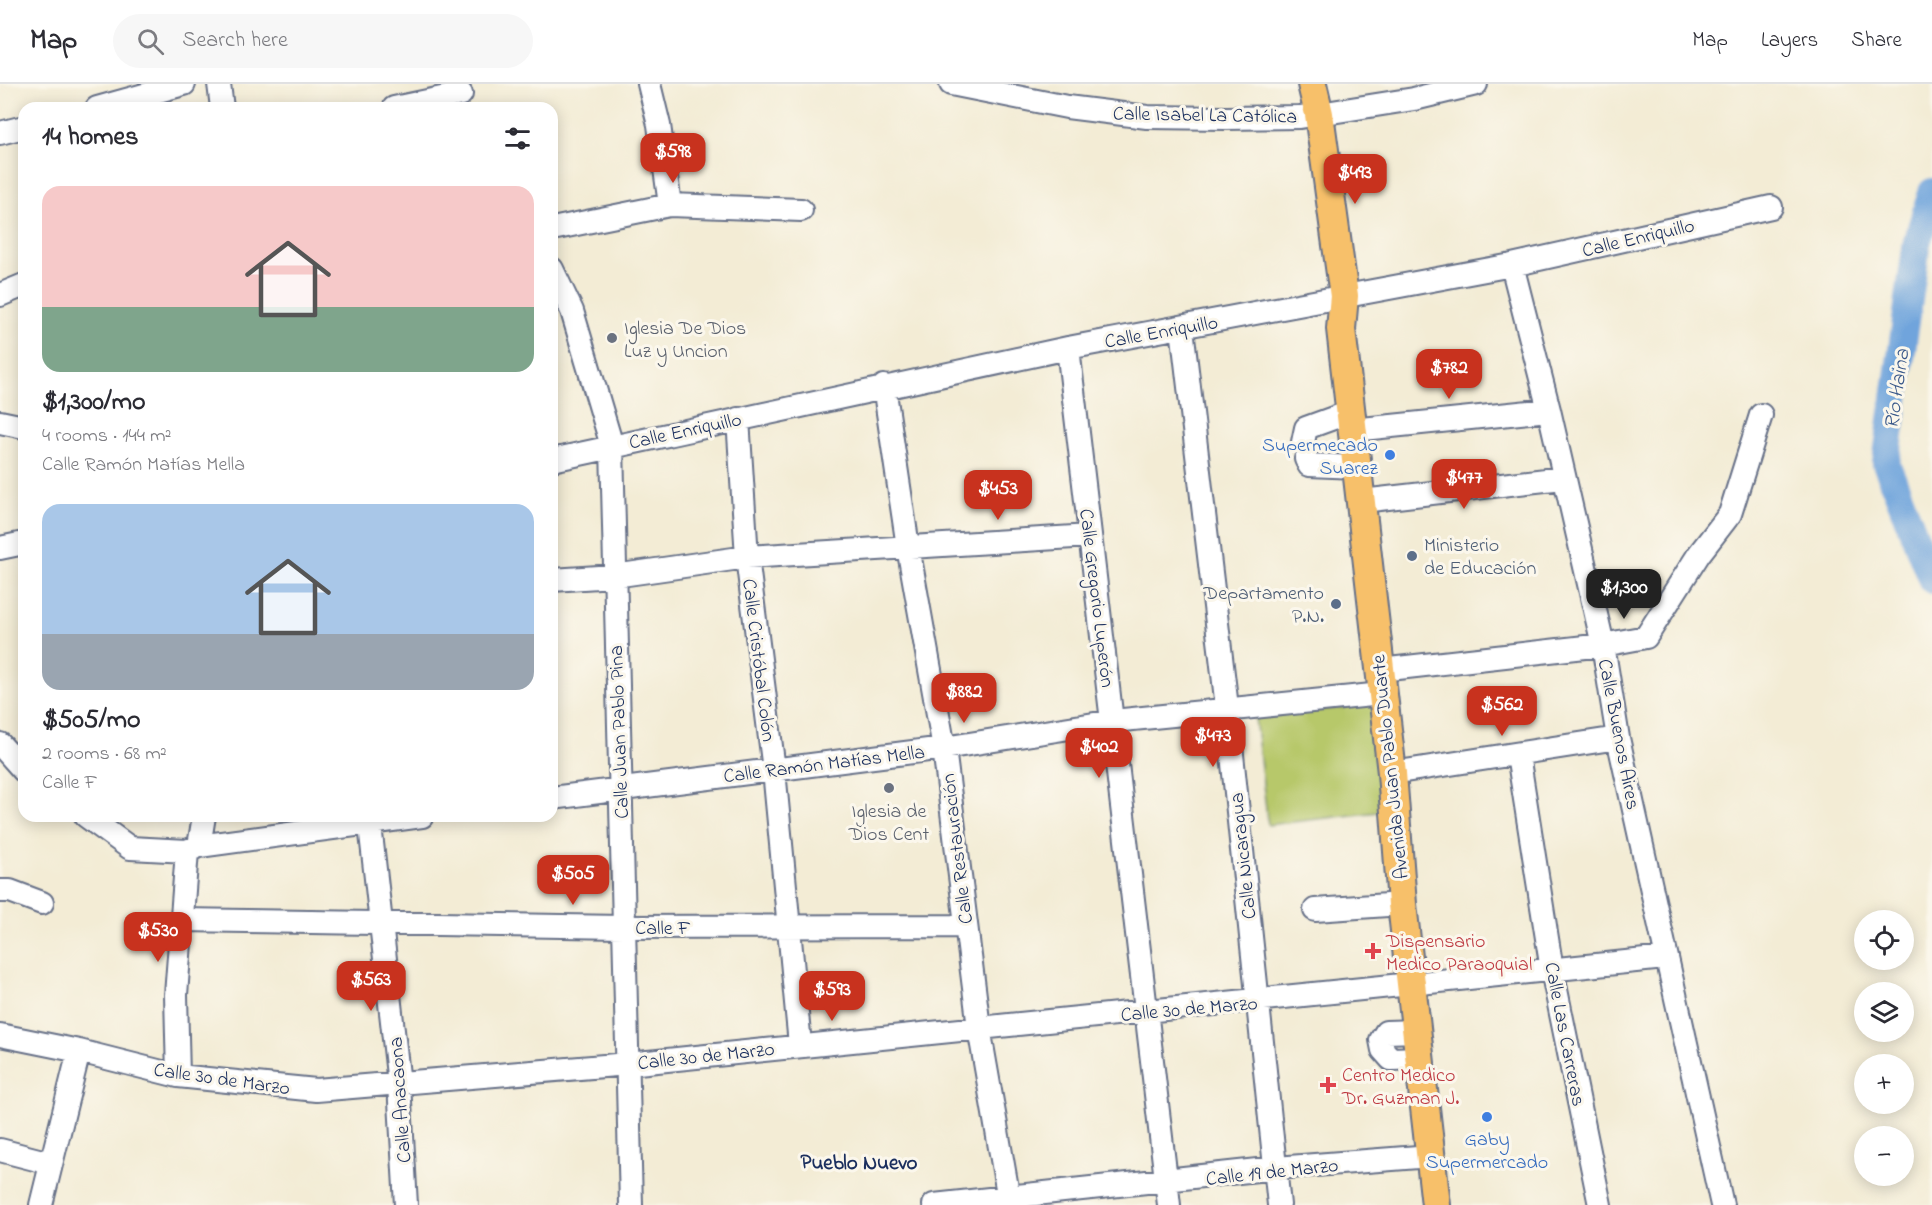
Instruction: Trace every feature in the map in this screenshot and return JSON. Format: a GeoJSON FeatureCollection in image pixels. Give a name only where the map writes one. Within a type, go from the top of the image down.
{"type":"FeatureCollection","features":[{"type":"Feature","properties":{"kind":"main road","name":"Avenida Juan Pablo Duarte"},"geometry":{"type":"LineString","coordinates":[[1293,84],[1310,116]]}},
{"type":"Feature","properties":{"kind":"main road","name":"Avenida Juan Pablo Duarte"},"geometry":{"type":"LineString","coordinates":[[1312,84],[1310,116],[1341,329],[1362,501],[1392,773],[1402,904],[1436,1205]]}},
{"type":"Feature","properties":{"kind":"street"},"geometry":{"type":"LineString","coordinates":[[110,102],[134,91],[184,84]]}},
{"type":"Feature","properties":{"kind":"street"},"geometry":{"type":"LineString","coordinates":[[219,84],[221,102]]}},
{"type":"Feature","properties":{"kind":"street"},"geometry":{"type":"LineString","coordinates":[[649,84],[659,125],[670,205]]}},
{"type":"Feature","properties":{"kind":"street","name":"Calle Isabel La Católica"},"geometry":{"type":"LineString","coordinates":[[951,84],[1067,107],[1147,117],[1310,116],[1413,99],[1476,84]]}},
{"type":"Feature","properties":{"kind":"street"},"geometry":{"type":"LineString","coordinates":[[425,102],[461,95]]}},
{"type":"Feature","properties":{"kind":"street"},"geometry":{"type":"LineString","coordinates":[[0,133],[18,128]]}},
{"type":"Feature","properties":{"kind":"street"},"geometry":{"type":"LineString","coordinates":[[558,228],[670,205],[801,210]]}},
{"type":"Feature","properties":{"kind":"street","name":"Calle Enriquillo"},"geometry":{"type":"LineString","coordinates":[[558,459],[884,386],[1068,348],[1512,265],[1771,207]]}},
{"type":"Feature","properties":{"kind":"street","name":"Calle Buenos Aires"},"geometry":{"type":"LineString","coordinates":[[1512,265],[1549,410],[1603,645],[1618,738],[1665,958],[1722,1205]]}},
{"type":"Feature","properties":{"kind":"street","name":"Calle Juan Pablo Pina"},"geometry":{"type":"LineString","coordinates":[[558,282],[572,311],[612,446],[631,1205]]}},
{"type":"Feature","properties":{"kind":"street"},"geometry":{"type":"LineString","coordinates":[[0,295],[18,288]]}},
{"type":"Feature","properties":{"kind":"street","name":"Calle Nicaragua"},"geometry":{"type":"LineString","coordinates":[[1182,328],[1227,707],[1279,1205]]}},
{"type":"Feature","properties":{"kind":"street","name":"Calle Gregorio Luperón"},"geometry":{"type":"LineString","coordinates":[[1068,348],[1169,1205]]}},
{"type":"Feature","properties":{"kind":"street","name":"Calle Restauración"},"geometry":{"type":"LineString","coordinates":[[884,386],[908,547],[944,748],[964,926],[979,1028],[1010,1200]]}},
{"type":"Feature","properties":{"kind":"street"},"geometry":{"type":"LineString","coordinates":[[1356,466],[1309,465],[1305,451],[1306,428],[1351,421],[1549,410]]}},
{"type":"Feature","properties":{"kind":"street","name":"Calle Ramón Matías Mella"},"geometry":{"type":"LineString","coordinates":[[558,797],[944,748],[1113,720],[1227,707],[1646,637],[1699,554],[1730,514],[1761,415]]}},
{"type":"Feature","properties":{"kind":"street","name":"Calle Cristóbal Colón"},"geometry":{"type":"LineString","coordinates":[[738,418],[747,557],[774,770],[800,1045]]}},
{"type":"Feature","properties":{"kind":"street"},"geometry":{"type":"LineString","coordinates":[[0,422],[18,426]]}},
{"type":"Feature","properties":{"kind":"street"},"geometry":{"type":"LineString","coordinates":[[1362,501],[1563,478]]}},
{"type":"Feature","properties":{"kind":"street"},"geometry":{"type":"LineString","coordinates":[[558,580],[614,576],[747,557],[1090,536]]}},
{"type":"Feature","properties":{"kind":"street"},"geometry":{"type":"LineString","coordinates":[[0,548],[18,544]]}},
{"type":"Feature","properties":{"kind":"street"},"geometry":{"type":"LineString","coordinates":[[1392,773],[1618,738]]}},
{"type":"Feature","properties":{"kind":"street"},"geometry":{"type":"LineString","coordinates":[[0,744],[18,764]]}},
{"type":"Feature","properties":{"kind":"street","name":"Calle Las Carreras"},"geometry":{"type":"LineString","coordinates":[[1518,755],[1552,970],[1600,1205]]}},
{"type":"Feature","properties":{"kind":"street"},"geometry":{"type":"LineString","coordinates":[[94,822],[130,848],[193,848],[356,822]]}},
{"type":"Feature","properties":{"kind":"street"},"geometry":{"type":"LineString","coordinates":[[178,1076],[176,995],[182,920],[193,848],[202,822]]}},
{"type":"Feature","properties":{"kind":"street","name":"Calle Anacaona"},"geometry":{"type":"LineString","coordinates":[[369,822],[383,923],[399,1084],[406,1205]]}},
{"type":"Feature","properties":{"kind":"street"},"geometry":{"type":"LineString","coordinates":[[0,891],[10,891],[42,903]]}},
{"type":"Feature","properties":{"kind":"street"},"geometry":{"type":"LineString","coordinates":[[1315,910],[1402,904]]}},
{"type":"Feature","properties":{"kind":"street","name":"Calle F"},"geometry":{"type":"LineString","coordinates":[[182,920],[623,927],[964,926]]}},
{"type":"Feature","properties":{"kind":"street","name":"Calle 30 de Marzo"},"geometry":{"type":"LineString","coordinates":[[0,1035],[79,1051],[178,1076],[316,1090],[628,1064],[800,1045],[1413,986],[1665,958]]}},
{"type":"Feature","properties":{"kind":"street"},"geometry":{"type":"LineString","coordinates":[[41,1205],[79,1051]]}},
{"type":"Feature","properties":{"kind":"street"},"geometry":{"type":"LineString","coordinates":[[0,1150],[50,1163]]}},
{"type":"Feature","properties":{"kind":"street","name":"Calle 19 de Marzo"},"geometry":{"type":"LineString","coordinates":[[934,1205],[1010,1200],[1276,1168],[1431,1156]]}},
{"type":"Feature","properties":{"kind":"green space"},"geometry":{"type":"Polygon","coordinates":[[[1374,704],[1386,811],[1268,825],[1255,718],[1374,704]]]}},
{"type":"Feature","properties":{"kind":"waterway","name":"Río Haina"},"geometry":{"type":"LineString","coordinates":[[1932,192],[1917,242],[1886,463],[1932,580]]}},
{"type":"Feature","properties":{"kind":"place","name":"Iglesia De Dios Luz y Uncion"},"geometry":{"type":"Point","coordinates":[612,338]}},
{"type":"Feature","properties":{"kind":"place","name":"Supermecado Suarez"},"geometry":{"type":"Point","coordinates":[1390,455]}},
{"type":"Feature","properties":{"kind":"place","name":"Ministerio de Educación"},"geometry":{"type":"Point","coordinates":[1412,556]}},
{"type":"Feature","properties":{"kind":"place","name":"Departamento P.N."},"geometry":{"type":"Point","coordinates":[1336,604]}},
{"type":"Feature","properties":{"kind":"place","name":"Iglesia de Dios Cent"},"geometry":{"type":"Point","coordinates":[889,788]}},
{"type":"Feature","properties":{"kind":"place","name":"Dispensario Medico Paraoquial"},"geometry":{"type":"Point","coordinates":[1373,951]}},
{"type":"Feature","properties":{"kind":"place","name":"Centro Medico Dr. Guzman J."},"geometry":{"type":"Point","coordinates":[1328,1085]}},
{"type":"Feature","properties":{"kind":"place","name":"Gaby Supermercado"},"geometry":{"type":"Point","coordinates":[1487,1117]}},
{"type":"Feature","properties":{"kind":"district","name":"Pueblo Nuevo"},"geometry":{"type":"Point","coordinates":[859,1162]}}]}
